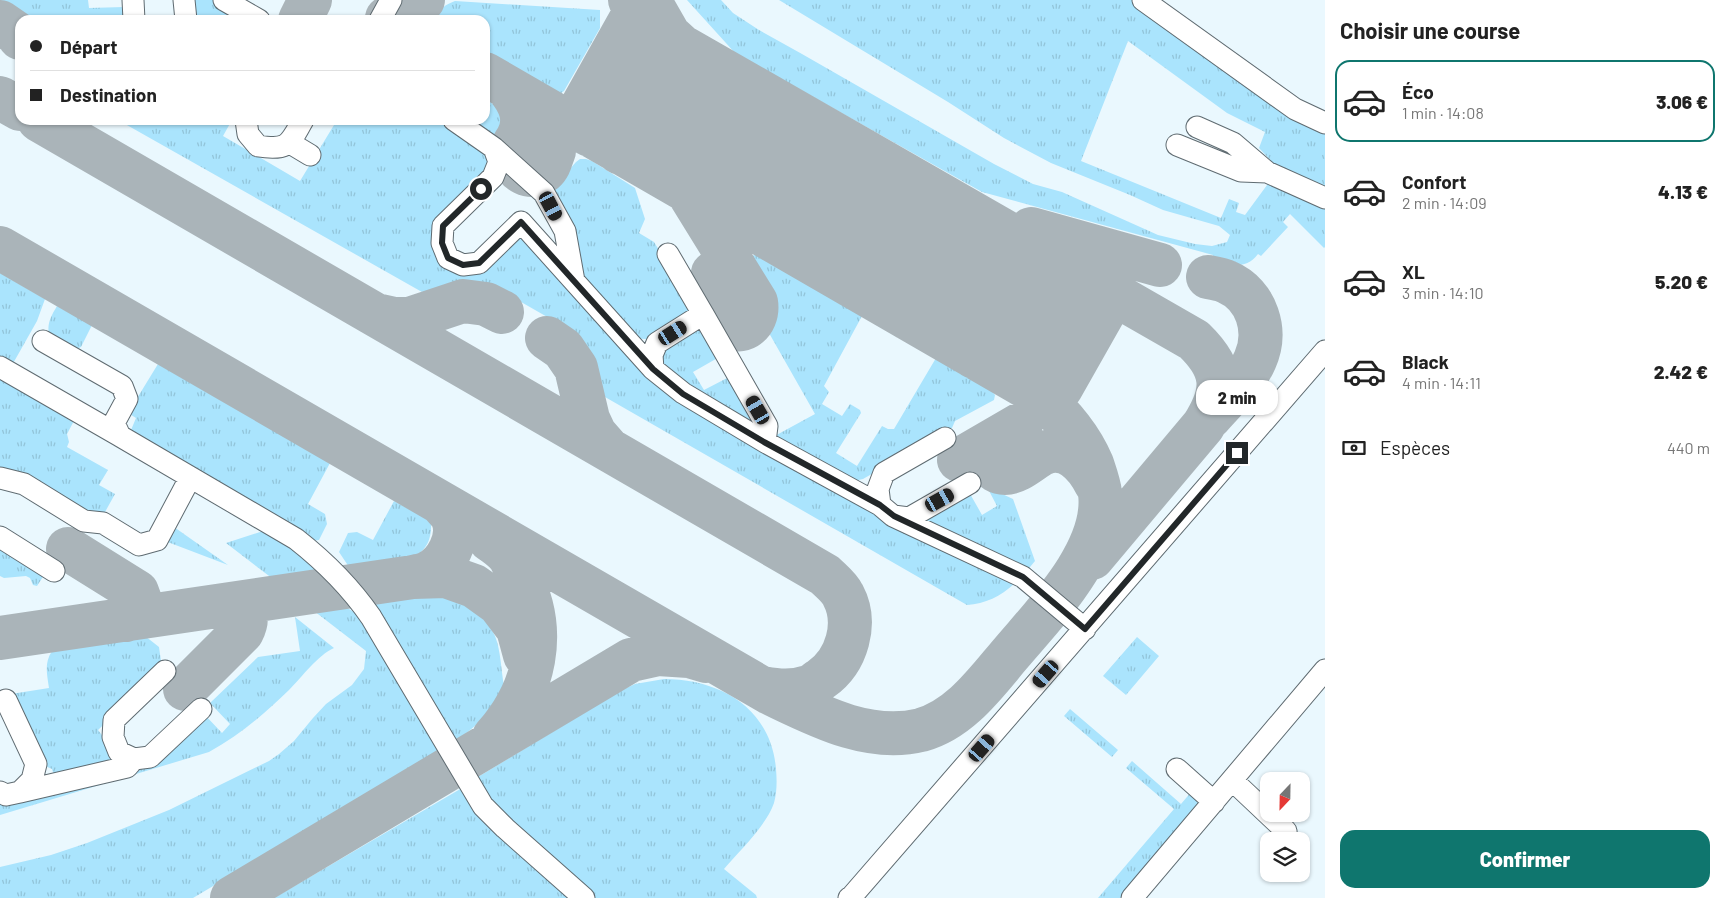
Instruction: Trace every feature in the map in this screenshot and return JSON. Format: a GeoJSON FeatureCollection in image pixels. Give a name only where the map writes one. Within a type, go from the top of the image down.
{"type":"FeatureCollection","features":[{"type":"Feature","properties":{"kind":"lane"},"geometry":{"type":"LineString","coordinates":[[133,0],[134,15]]}},
{"type":"Feature","properties":{"kind":"lane"},"geometry":{"type":"LineString","coordinates":[[184,0],[186,15]]}},
{"type":"Feature","properties":{"kind":"lane"},"geometry":{"type":"LineString","coordinates":[[224,0],[250,15]]}},
{"type":"Feature","properties":{"kind":"lane"},"geometry":{"type":"LineString","coordinates":[[383,15],[391,0]]}},
{"type":"Feature","properties":{"kind":"lane"},"geometry":{"type":"LineString","coordinates":[[1143,0],[1295,109],[1325,123]]}},
{"type":"Feature","properties":{"kind":"lane"},"geometry":{"type":"LineString","coordinates":[[247,125],[248,134],[258,146],[275,149],[290,142],[299,125]]}},
{"type":"Feature","properties":{"kind":"lane"},"geometry":{"type":"LineString","coordinates":[[461,125],[494,148],[544,193],[565,231],[574,281]]}},
{"type":"Feature","properties":{"kind":"lane"},"geometry":{"type":"LineString","coordinates":[[1197,127],[1233,142],[1267,172],[1325,198]]}},
{"type":"Feature","properties":{"kind":"lane"},"geometry":{"type":"LineString","coordinates":[[290,142],[310,155]]}},
{"type":"Feature","properties":{"kind":"lane"},"geometry":{"type":"LineString","coordinates":[[1177,145],[1242,171],[1267,172]]}},
{"type":"Feature","properties":{"kind":"lane"},"geometry":{"type":"LineString","coordinates":[[494,148],[499,162],[493,177],[443,226],[442,243],[448,258],[463,265],[479,263],[521,222],[653,369],[683,394],[764,442],[887,510],[1023,577],[1085,629]]}},
{"type":"Feature","properties":{"kind":"lane"},"geometry":{"type":"LineString","coordinates":[[668,254],[767,426],[764,442]]}},
{"type":"Feature","properties":{"kind":"lane"},"geometry":{"type":"LineString","coordinates":[[653,369],[652,355],[657,343],[703,314]]}},
{"type":"Feature","properties":{"kind":"lane"},"geometry":{"type":"LineString","coordinates":[[43,342],[122,386],[127,398],[114,423],[120,436]]}},
{"type":"Feature","properties":{"kind":"lane"},"geometry":{"type":"LineString","coordinates":[[849,898],[1325,351]]}},
{"type":"Feature","properties":{"kind":"lane"},"geometry":{"type":"LineString","coordinates":[[0,367],[296,539],[313,552],[362,604],[371,617],[483,806],[584,898]]}},
{"type":"Feature","properties":{"kind":"lane"},"geometry":{"type":"LineString","coordinates":[[945,438],[884,473],[878,489],[887,510],[909,518],[970,483]]}},
{"type":"Feature","properties":{"kind":"lane"},"geometry":{"type":"LineString","coordinates":[[1,480],[24,484],[84,521],[103,523],[138,545],[157,540],[190,478]]}},
{"type":"Feature","properties":{"kind":"lane"},"geometry":{"type":"LineString","coordinates":[[0,537],[54,571]]}},
{"type":"Feature","properties":{"kind":"lane"},"geometry":{"type":"LineString","coordinates":[[1132,898],[1325,670]]}},
{"type":"Feature","properties":{"kind":"lane"},"geometry":{"type":"LineString","coordinates":[[165,671],[114,720],[113,737],[119,752],[134,759],[150,757],[201,709]]}},
{"type":"Feature","properties":{"kind":"lane"},"geometry":{"type":"LineString","coordinates":[[6,700],[36,764],[32,780],[7,794]]}},
{"type":"Feature","properties":{"kind":"lane"},"geometry":{"type":"LineString","coordinates":[[7,794],[128,767],[134,759]]}},
{"type":"Feature","properties":{"kind":"lane"},"geometry":{"type":"LineString","coordinates":[[1177,769],[1214,802]]}},
{"type":"Feature","properties":{"kind":"lane"},"geometry":{"type":"LineString","coordinates":[[1232,780],[1286,832]]}},
{"type":"Feature","properties":{"kind":"green space"},"geometry":{"type":"Polygon","coordinates":[[[0,0],[88,0],[89,8],[124,7],[125,15],[23,15],[0,0]]]}},
{"type":"Feature","properties":{"kind":"green space"},"geometry":{"type":"Polygon","coordinates":[[[193,0],[213,0],[239,15],[194,15],[193,0]]]}},
{"type":"Feature","properties":{"kind":"green space"},"geometry":{"type":"Polygon","coordinates":[[[687,0],[721,0],[733,13],[759,30],[994,164],[1033,184],[1062,192],[1158,235],[1212,246],[1227,242],[1230,235],[1219,226],[1163,210],[1051,163],[1004,138],[779,0],[1132,0],[1284,109],[1325,129],[1325,191],[1274,164],[1259,148],[1265,132],[1227,113],[1128,41],[1081,161],[1221,218],[1229,199],[1239,203],[1236,212],[1245,215],[1270,181],[1325,206],[1325,247],[1290,214],[1283,222],[1288,227],[1261,256],[1258,254],[1243,265],[1225,264],[1212,261],[1213,255],[982,192],[735,53],[687,0]]]}},
{"type":"Feature","properties":{"kind":"green space"},"geometry":{"type":"Polygon","coordinates":[[[455,1],[600,10],[600,28],[564,91],[557,96],[490,57],[490,15],[439,15],[448,4],[455,1]]]}},
{"type":"Feature","properties":{"kind":"green space"},"geometry":{"type":"Polygon","coordinates":[[[490,102],[506,114],[496,143],[469,125],[490,125],[490,102]]]}},
{"type":"Feature","properties":{"kind":"green space"},"geometry":{"type":"Polygon","coordinates":[[[127,125],[229,125],[223,136],[300,181],[334,125],[451,125],[492,154],[493,169],[438,222],[431,234],[433,248],[450,265],[524,233],[643,367],[1014,584],[992,599],[967,605],[605,397],[592,356],[573,333],[556,322],[495,287],[483,284],[470,282],[422,292],[127,125]]]}},
{"type":"Feature","properties":{"kind":"green space"},"geometry":{"type":"Polygon","coordinates":[[[580,159],[592,161],[635,188],[645,219],[639,233],[654,242],[694,307],[654,340],[635,338],[584,283],[551,190],[580,159]]]}},
{"type":"Feature","properties":{"kind":"green space"},"geometry":{"type":"Polygon","coordinates":[[[754,255],[761,256],[862,316],[824,386],[829,392],[822,404],[842,416],[850,404],[860,410],[861,413],[836,453],[857,466],[882,426],[894,429],[936,358],[991,390],[995,395],[994,400],[955,421],[952,428],[863,479],[854,481],[771,438],[815,414],[769,333],[776,319],[748,269],[749,261],[754,255]]]}},
{"type":"Feature","properties":{"kind":"green space"},"geometry":{"type":"Polygon","coordinates":[[[0,273],[45,299],[37,321],[11,367],[0,360],[0,273]]]}},
{"type":"Feature","properties":{"kind":"green space"},"geometry":{"type":"Polygon","coordinates":[[[57,306],[92,325],[81,347],[72,351],[50,339],[49,322],[57,306]]]}},
{"type":"Feature","properties":{"kind":"green space"},"geometry":{"type":"Polygon","coordinates":[[[692,328],[703,328],[721,356],[693,372],[704,390],[731,376],[757,425],[663,370],[660,354],[692,328]]]}},
{"type":"Feature","properties":{"kind":"green space"},"geometry":{"type":"Polygon","coordinates":[[[158,364],[330,463],[308,504],[325,514],[327,524],[319,540],[311,541],[129,435],[136,418],[128,413],[158,364]]]}},
{"type":"Feature","properties":{"kind":"green space"},"geometry":{"type":"Polygon","coordinates":[[[0,373],[76,417],[67,434],[69,442],[67,447],[108,470],[99,485],[115,494],[105,512],[94,517],[0,473],[0,373]]]}},
{"type":"Feature","properties":{"kind":"green space"},"geometry":{"type":"Polygon","coordinates":[[[987,487],[1013,499],[1035,561],[1025,573],[914,520],[969,492],[982,515],[997,506],[987,487]]]}},
{"type":"Feature","properties":{"kind":"green space"},"geometry":{"type":"Polygon","coordinates":[[[394,501],[431,521],[431,533],[427,544],[421,552],[410,559],[349,567],[339,552],[348,533],[357,532],[373,540],[394,501]]]}},
{"type":"Feature","properties":{"kind":"green space"},"geometry":{"type":"Polygon","coordinates":[[[174,527],[228,565],[165,541],[174,527]]]}},
{"type":"Feature","properties":{"kind":"green space"},"geometry":{"type":"Polygon","coordinates":[[[266,530],[308,558],[316,572],[273,579],[226,543],[266,530]]]}},
{"type":"Feature","properties":{"kind":"green space"},"geometry":{"type":"Polygon","coordinates":[[[0,543],[46,572],[37,586],[33,585],[30,578],[26,576],[4,578],[0,576],[0,543]]]}},
{"type":"Feature","properties":{"kind":"green space"},"geometry":{"type":"Polygon","coordinates":[[[420,595],[454,600],[474,610],[489,625],[499,648],[504,686],[496,702],[484,717],[455,742],[372,603],[420,595]]]}},
{"type":"Feature","properties":{"kind":"green space"},"geometry":{"type":"Polygon","coordinates":[[[346,607],[366,620],[443,749],[193,898],[0,898],[0,867],[51,855],[87,843],[169,810],[269,761],[279,754],[294,741],[326,704],[352,685],[364,669],[366,651],[314,611],[346,607]]]}},
{"type":"Feature","properties":{"kind":"green space"},"geometry":{"type":"Polygon","coordinates":[[[295,617],[334,648],[316,661],[289,690],[231,739],[209,752],[0,815],[0,803],[129,772],[204,714],[222,733],[230,724],[210,703],[258,657],[300,651],[295,617]]]}},
{"type":"Feature","properties":{"kind":"green space"},"geometry":{"type":"Polygon","coordinates":[[[145,636],[159,647],[162,668],[98,730],[121,760],[55,779],[52,769],[43,765],[11,694],[49,688],[47,664],[52,651],[145,636]]]}},
{"type":"Feature","properties":{"kind":"green space"},"geometry":{"type":"Polygon","coordinates":[[[1137,637],[1159,656],[1126,695],[1103,676],[1137,637]]]}},
{"type":"Feature","properties":{"kind":"green space"},"geometry":{"type":"Polygon","coordinates":[[[664,679],[685,680],[723,691],[739,701],[753,714],[764,729],[772,748],[776,769],[776,795],[774,803],[759,829],[724,869],[756,895],[757,898],[595,898],[500,814],[473,780],[620,691],[635,684],[664,679]]]}},
{"type":"Feature","properties":{"kind":"green space"},"geometry":{"type":"Polygon","coordinates":[[[1070,709],[1118,750],[1112,757],[1064,716],[1070,709]]]}},
{"type":"Feature","properties":{"kind":"green space"},"geometry":{"type":"Polygon","coordinates":[[[1132,761],[1181,804],[1192,791],[1200,804],[1120,898],[1098,898],[1174,809],[1126,768],[1132,761]]]}},
{"type":"Feature","properties":{"kind":"green space"},"geometry":{"type":"Polygon","coordinates":[[[462,788],[575,898],[274,898],[462,788]]]}},
{"type":"Feature","properties":{"kind":"taxiway"},"geometry":{"type":"LineString","coordinates":[[302,15],[310,0]]}},
{"type":"Feature","properties":{"kind":"taxiway"},"geometry":{"type":"LineString","coordinates":[[408,15],[423,0]]}},
{"type":"Feature","properties":{"kind":"taxiway"},"geometry":{"type":"LineString","coordinates":[[624,34],[636,24],[649,27],[658,39],[658,46],[611,129],[605,133],[592,135],[583,130],[580,124],[580,110],[631,19],[634,9],[630,0]]}},
{"type":"Feature","properties":{"kind":"taxiway"},"geometry":{"type":"LineString","coordinates":[[649,0],[669,35],[681,46],[1194,340],[1212,361],[1216,371],[1218,391],[1215,402],[1203,426],[1092,558]]}},
{"type":"Feature","properties":{"kind":"taxiway"},"geometry":{"type":"LineString","coordinates":[[0,22],[15,32]]}},
{"type":"Feature","properties":{"kind":"taxiway"},"geometry":{"type":"LineString","coordinates":[[610,137],[618,152],[623,154],[633,154],[643,148],[690,65],[688,55],[682,48],[674,44],[664,45]]}},
{"type":"Feature","properties":{"kind":"taxiway"},"geometry":{"type":"LineString","coordinates":[[644,163],[651,169],[659,172],[667,171],[675,166],[720,89],[722,76],[720,73],[711,64],[701,62]]}},
{"type":"Feature","properties":{"kind":"taxiway"},"geometry":{"type":"LineString","coordinates":[[0,248],[770,693],[843,725],[882,733],[921,730],[949,717],[983,687],[1057,599],[1084,558],[1094,536],[1100,515],[1100,493],[1092,464],[1082,443],[1054,408],[1037,393],[490,77]]}},
{"type":"Feature","properties":{"kind":"taxiway"},"geometry":{"type":"LineString","coordinates":[[674,175],[679,185],[688,190],[698,190],[707,184],[752,108],[755,95],[750,88],[740,81],[728,82]]}},
{"type":"Feature","properties":{"kind":"taxiway"},"geometry":{"type":"LineString","coordinates":[[507,87],[519,105],[522,118],[520,132],[513,145],[511,154],[513,162],[524,173],[529,175],[539,174],[548,167],[554,151]]}},
{"type":"Feature","properties":{"kind":"taxiway"},"geometry":{"type":"LineString","coordinates":[[0,98],[15,106]]}},
{"type":"Feature","properties":{"kind":"taxiway"},"geometry":{"type":"LineString","coordinates":[[708,200],[719,209],[731,208],[739,203],[784,126],[787,113],[779,103],[767,99]]}},
{"type":"Feature","properties":{"kind":"taxiway"},"geometry":{"type":"LineString","coordinates":[[738,211],[742,222],[751,227],[761,227],[772,222],[818,138],[816,129],[810,121],[802,118],[792,119]]}},
{"type":"Feature","properties":{"kind":"taxiway"},"geometry":{"type":"LineString","coordinates":[[48,125],[825,575],[843,595],[850,617],[847,641],[838,662],[830,671],[810,686],[796,690],[763,688]]}},
{"type":"Feature","properties":{"kind":"taxiway"},"geometry":{"type":"LineString","coordinates":[[773,237],[783,246],[796,245],[803,240],[848,163],[850,150],[840,139],[830,136]]}},
{"type":"Feature","properties":{"kind":"taxiway"},"geometry":{"type":"LineString","coordinates":[[802,248],[807,259],[815,264],[826,264],[836,259],[882,175],[882,170],[875,158],[866,154],[856,156]]}},
{"type":"Feature","properties":{"kind":"taxiway"},"geometry":{"type":"LineString","coordinates":[[835,267],[838,277],[850,284],[863,281],[868,277],[915,194],[913,185],[908,178],[900,174],[890,174]]}},
{"type":"Feature","properties":{"kind":"taxiway"},"geometry":{"type":"LineString","coordinates":[[868,293],[875,299],[883,302],[892,301],[900,296],[944,219],[947,206],[939,196],[927,192]]}},
{"type":"Feature","properties":{"kind":"taxiway"},"geometry":{"type":"LineString","coordinates":[[691,197],[756,302],[755,317],[746,327],[735,329],[724,320],[718,303],[713,273]]}},
{"type":"Feature","properties":{"kind":"taxiway"},"geometry":{"type":"LineString","coordinates":[[899,304],[903,315],[912,320],[922,320],[932,314],[977,237],[979,224],[974,217],[968,212],[961,210],[953,212]]}},
{"type":"Feature","properties":{"kind":"taxiway"},"geometry":{"type":"LineString","coordinates":[[931,323],[935,333],[947,340],[960,337],[964,333],[1011,250],[1007,237],[1001,231],[987,229]]}},
{"type":"Feature","properties":{"kind":"taxiway"},"geometry":{"type":"LineString","coordinates":[[1031,229],[1160,265]]}},
{"type":"Feature","properties":{"kind":"taxiway"},"geometry":{"type":"LineString","coordinates":[[967,351],[974,357],[981,359],[989,357],[996,352],[1041,275],[1043,265],[1040,256],[1033,250],[1023,248]]}},
{"type":"Feature","properties":{"kind":"taxiway"},"geometry":{"type":"LineString","coordinates":[[996,358],[1000,370],[1008,376],[1018,376],[1029,370],[1076,287],[1076,282],[1069,271],[1058,266],[1053,265],[1049,267]]}},
{"type":"Feature","properties":{"kind":"taxiway"},"geometry":{"type":"LineString","coordinates":[[1208,277],[1227,282],[1246,296],[1257,315],[1260,326],[1259,349],[1247,375],[1210,417]]}},
{"type":"Feature","properties":{"kind":"taxiway"},"geometry":{"type":"LineString","coordinates":[[1028,373],[1031,386],[1038,393],[1049,394],[1061,388],[1108,305],[1104,292],[1094,285],[1085,283],[1082,286]]}},
{"type":"Feature","properties":{"kind":"taxiway"},"geometry":{"type":"LineString","coordinates":[[376,315],[394,319],[409,319],[463,301],[486,304],[502,312]]}},
{"type":"Feature","properties":{"kind":"taxiway"},"geometry":{"type":"LineString","coordinates":[[547,338],[563,349],[576,368],[588,419],[595,434],[609,450]]}},
{"type":"Feature","properties":{"kind":"taxiway"},"geometry":{"type":"LineString","coordinates":[[959,460],[1021,424],[1002,435],[996,440],[991,445],[988,457],[994,469],[1005,473],[1010,472],[1020,469],[1042,454],[1059,451],[1067,453],[1081,463],[1096,484]]}},
{"type":"Feature","properties":{"kind":"taxiway"},"geometry":{"type":"LineString","coordinates":[[0,638],[425,574],[435,569],[446,557],[455,534],[453,519],[441,503]]}},
{"type":"Feature","properties":{"kind":"taxiway"},"geometry":{"type":"LineString","coordinates":[[490,540],[508,555],[519,575],[534,617],[535,639],[533,660],[528,680],[508,719],[494,737]]}},
{"type":"Feature","properties":{"kind":"taxiway"},"geometry":{"type":"LineString","coordinates":[[68,549],[137,592],[141,603],[137,613],[126,620]]}},
{"type":"Feature","properties":{"kind":"taxiway"},"geometry":{"type":"LineString","coordinates":[[413,577],[446,576],[474,586],[499,604],[518,629],[525,655]]}},
{"type":"Feature","properties":{"kind":"taxiway"},"geometry":{"type":"LineString","coordinates":[[185,689],[242,632],[245,626],[244,613],[237,608],[225,605]]}},
{"type":"Feature","properties":{"kind":"taxiway"},"geometry":{"type":"LineString","coordinates":[[232,898],[631,660],[658,654],[689,656],[706,661]]}},
{"type":"Feature","properties":{"kind":"route"},"geometry":{"type":"LineString","coordinates":[[481,189],[443,226],[442,243],[448,258],[463,265],[479,263],[521,222],[653,369],[683,394],[764,442],[880,505],[894,516],[1023,577],[1085,629],[1237,453]]}}]}
